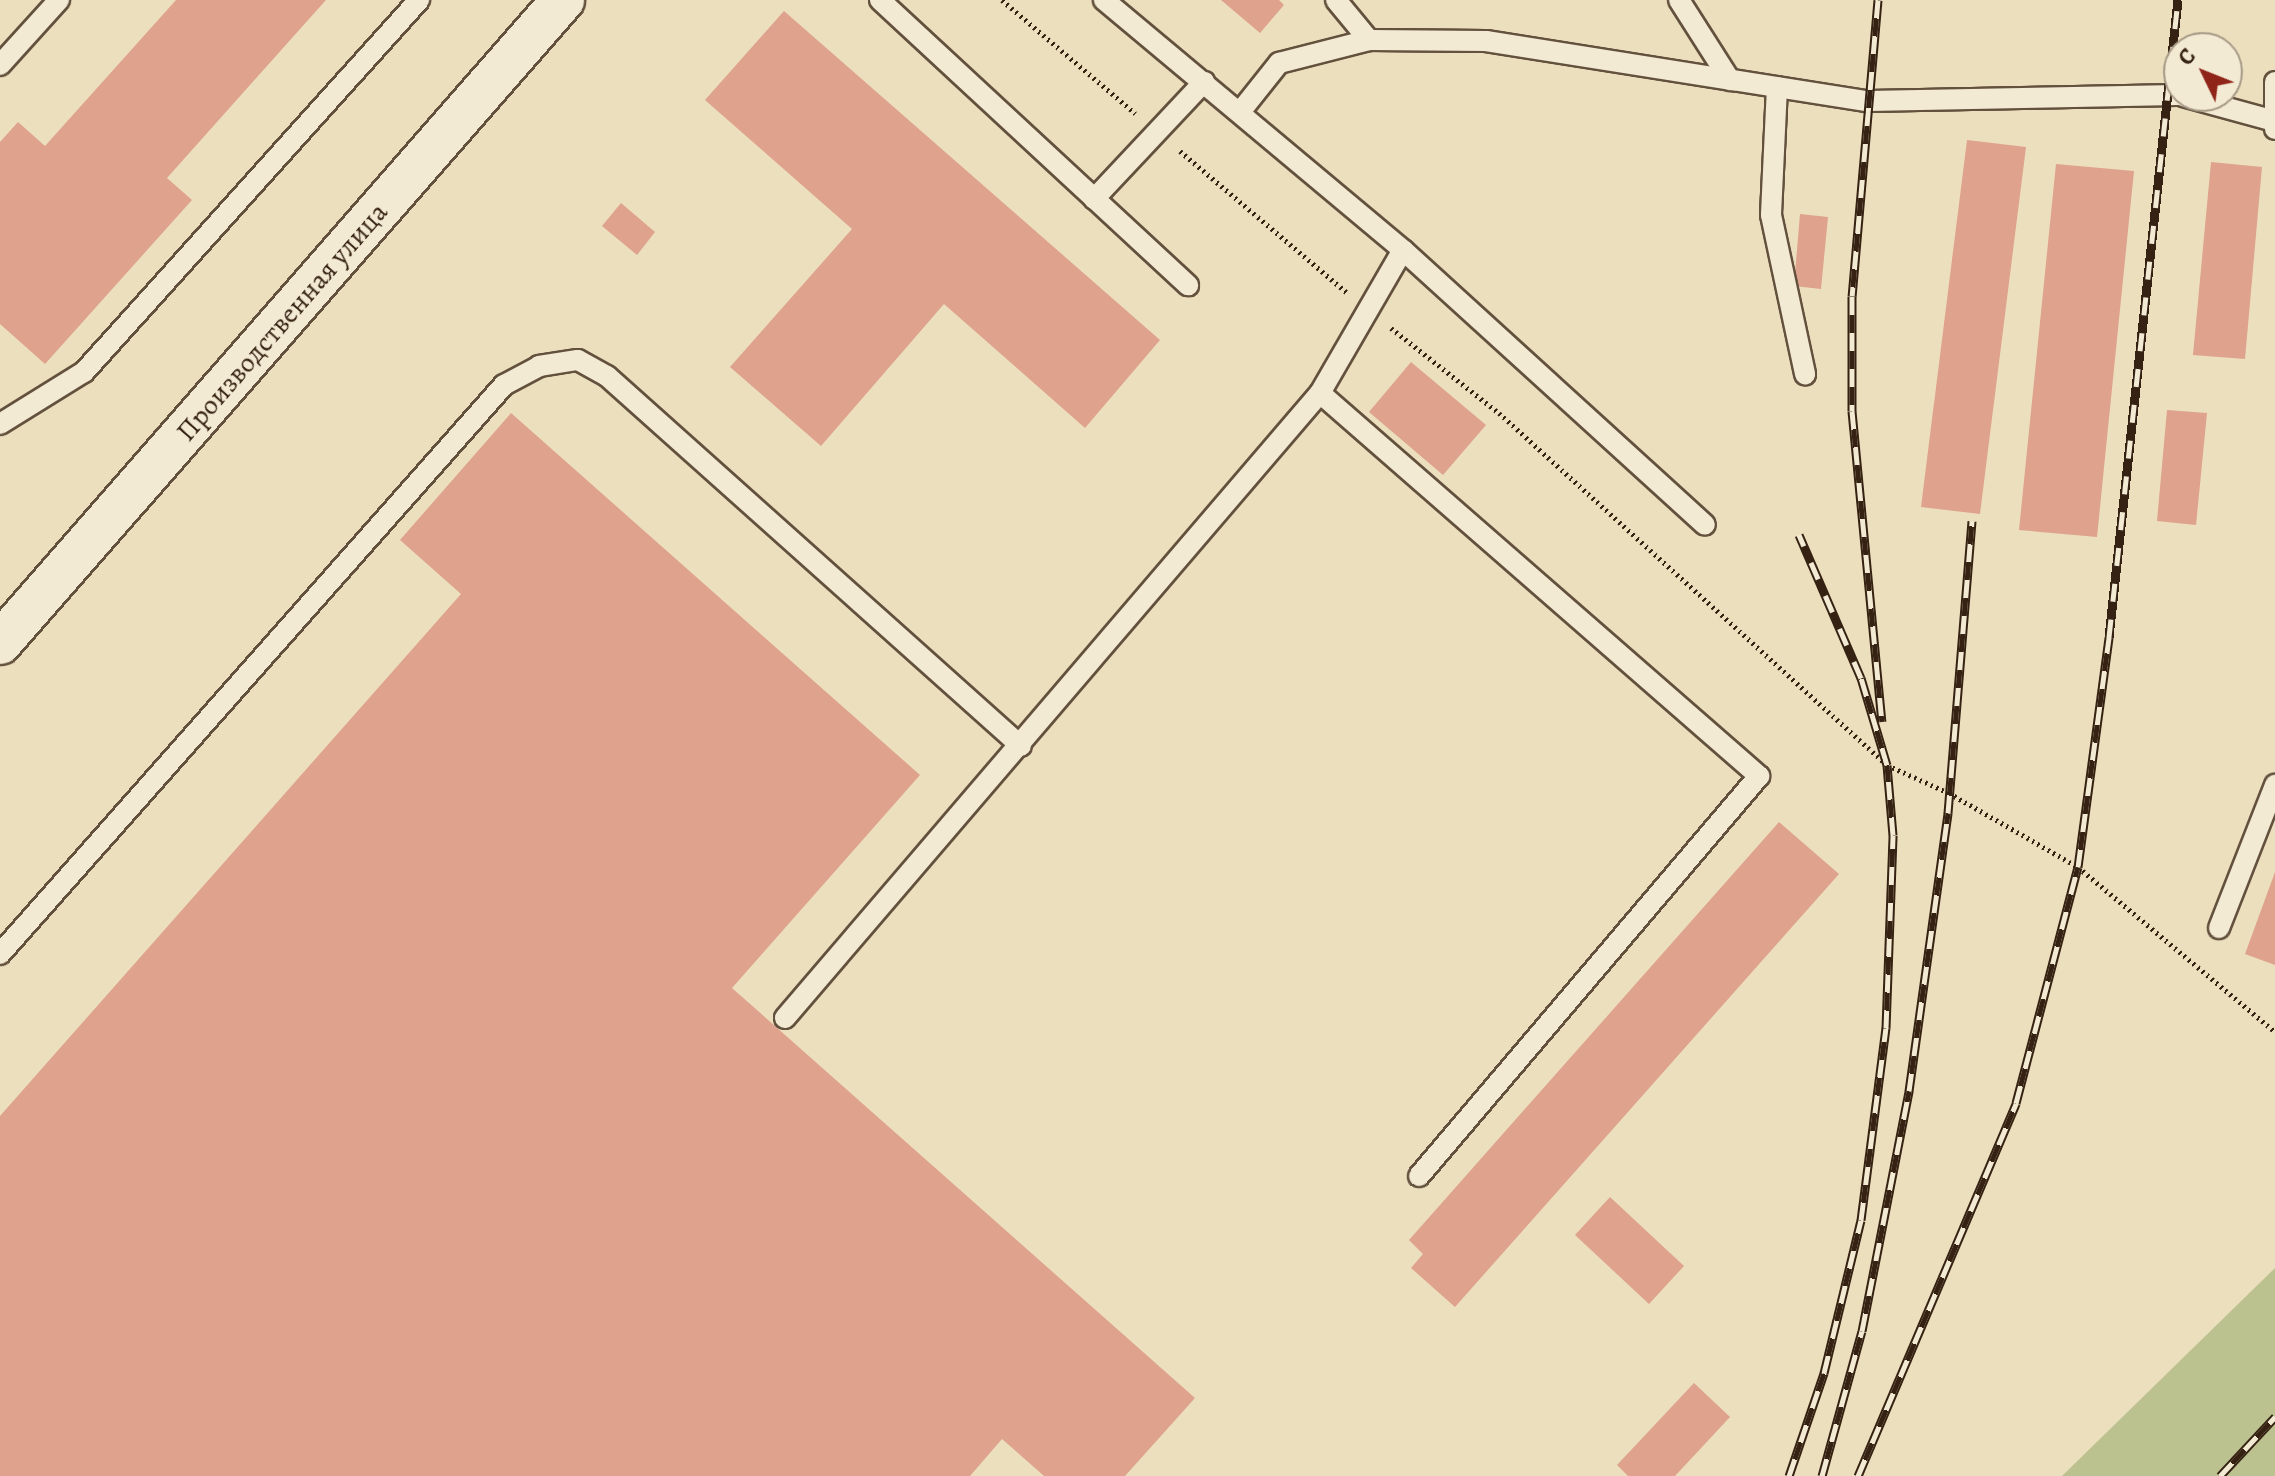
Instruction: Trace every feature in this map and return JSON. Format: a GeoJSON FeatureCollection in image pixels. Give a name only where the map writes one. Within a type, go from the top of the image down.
{"type":"FeatureCollection","features":[{"type":"Feature","properties":{"kind":"street","name":"Производственная улица"},"geometry":{"type":"LineString","coordinates":[[0,643],[563,0]]}},
{"type":"Feature","properties":{"kind":"lane"},"geometry":{"type":"LineString","coordinates":[[0,65],[59,0]]}},
{"type":"Feature","properties":{"kind":"lane"},"geometry":{"type":"LineString","coordinates":[[0,424],[84,372],[419,0]]}},
{"type":"Feature","properties":{"kind":"lane"},"geometry":{"type":"LineString","coordinates":[[880,0],[1188,285]]}},
{"type":"Feature","properties":{"kind":"lane"},"geometry":{"type":"LineString","coordinates":[[1104,0],[1403,250],[1705,525]]}},
{"type":"Feature","properties":{"kind":"lane"},"geometry":{"type":"LineString","coordinates":[[1336,0],[1369,40]]}},
{"type":"Feature","properties":{"kind":"lane"},"geometry":{"type":"LineString","coordinates":[[1679,0],[1730,80]]}},
{"type":"Feature","properties":{"kind":"lane"},"geometry":{"type":"LineString","coordinates":[[1240,112],[1279,63],[1369,40],[1486,41],[1866,101],[2163,96]]}},
{"type":"Feature","properties":{"kind":"lane"},"geometry":{"type":"LineString","coordinates":[[1094,199],[1204,82]]}},
{"type":"Feature","properties":{"kind":"lane"},"geometry":{"type":"LineString","coordinates":[[2234,112],[2273,124],[2275,82]]}},
{"type":"Feature","properties":{"kind":"lane"},"geometry":{"type":"LineString","coordinates":[[1777,87],[1771,215],[1805,374]]}},
{"type":"Feature","properties":{"kind":"lane"},"geometry":{"type":"LineString","coordinates":[[785,1018],[1021,746],[1320,393],[1403,250]]}},
{"type":"Feature","properties":{"kind":"lane"},"geometry":{"type":"LineString","coordinates":[[0,954],[504,385],[539,366],[578,360],[607,376],[1021,746]]}},
{"type":"Feature","properties":{"kind":"lane"},"geometry":{"type":"LineString","coordinates":[[1320,393],[1759,776],[1419,1176]]}},
{"type":"Feature","properties":{"kind":"lane"},"geometry":{"type":"LineString","coordinates":[[2219,928],[2275,785]]}},
{"type":"Feature","properties":{"kind":"path"},"geometry":{"type":"LineString","coordinates":[[1002,0],[1368,311],[1499,413],[1887,765],[1949,793],[2078,867],[2275,1032]]}},
{"type":"Feature","properties":{"kind":"green space"},"geometry":{"type":"Polygon","coordinates":[[[2275,1268],[2275,1476],[2062,1476],[2275,1268]]]}},
{"type":"Feature","properties":{"kind":"building"},"geometry":{"type":"Polygon","coordinates":[[[176,0],[326,0],[167,178],[192,200],[45,364],[0,324],[0,142],[18,122],[45,146],[176,0]]]}},
{"type":"Feature","properties":{"kind":"building"},"geometry":{"type":"Polygon","coordinates":[[[1221,0],[1279,0],[1284,5],[1260,33],[1221,0]]]}},
{"type":"Feature","properties":{"kind":"building"},"geometry":{"type":"Polygon","coordinates":[[[784,11],[1160,340],[1085,428],[944,304],[821,446],[730,367],[852,229],[705,100],[784,11]]]}},
{"type":"Feature","properties":{"kind":"building"},"geometry":{"type":"Polygon","coordinates":[[[1967,140],[2026,147],[1980,514],[1921,507],[1967,140]]]}},
{"type":"Feature","properties":{"kind":"building"},"geometry":{"type":"Polygon","coordinates":[[[2211,162],[2262,167],[2245,359],[2193,355],[2211,162]]]}},
{"type":"Feature","properties":{"kind":"building"},"geometry":{"type":"Polygon","coordinates":[[[2056,164],[2134,171],[2097,537],[2019,530],[2056,164]]]}},
{"type":"Feature","properties":{"kind":"building"},"geometry":{"type":"Polygon","coordinates":[[[621,203],[655,232],[637,255],[602,226],[621,203]]]}},
{"type":"Feature","properties":{"kind":"building"},"geometry":{"type":"Polygon","coordinates":[[[1800,214],[1828,217],[1821,289],[1794,286],[1800,214]]]}},
{"type":"Feature","properties":{"kind":"building"},"geometry":{"type":"Polygon","coordinates":[[[1411,362],[1486,425],[1443,475],[1369,412],[1411,362]]]}},
{"type":"Feature","properties":{"kind":"building"},"geometry":{"type":"Polygon","coordinates":[[[2167,410],[2207,413],[2196,525],[2157,521],[2167,410]]]}},
{"type":"Feature","properties":{"kind":"building"},"geometry":{"type":"Polygon","coordinates":[[[511,413],[920,775],[732,988],[1195,1398],[1125,1476],[1044,1476],[1002,1439],[970,1476],[0,1476],[0,1116],[461,594],[400,540],[511,413]]]}},
{"type":"Feature","properties":{"kind":"building"},"geometry":{"type":"Polygon","coordinates":[[[1779,822],[1839,874],[1455,1307],[1411,1268],[1423,1254],[1409,1240],[1779,822]]]}},
{"type":"Feature","properties":{"kind":"building"},"geometry":{"type":"Polygon","coordinates":[[[2275,872],[2275,965],[2245,954],[2275,872]]]}},
{"type":"Feature","properties":{"kind":"building"},"geometry":{"type":"Polygon","coordinates":[[[1610,1197],[1684,1266],[1649,1304],[1575,1235],[1610,1197]]]}},
{"type":"Feature","properties":{"kind":"building"},"geometry":{"type":"Polygon","coordinates":[[[1694,1383],[1730,1417],[1675,1476],[1628,1476],[1617,1465],[1694,1383]]]}},
{"type":"Feature","properties":{"kind":"railway"},"geometry":{"type":"LineString","coordinates":[[1878,0],[1852,296],[1852,411],[1882,722]]}},
{"type":"Feature","properties":{"kind":"railway"},"geometry":{"type":"LineString","coordinates":[[1858,1476],[2016,1103],[2078,867],[2109,637],[2178,0]]}},
{"type":"Feature","properties":{"kind":"railway"},"geometry":{"type":"LineString","coordinates":[[1822,1476],[1862,1331],[1909,1091],[1948,813],[1972,521]]}},
{"type":"Feature","properties":{"kind":"railway"},"geometry":{"type":"LineString","coordinates":[[1789,1476],[1824,1373],[1861,1220],[1886,1028],[1893,835],[1887,765],[1861,678],[1799,535]]}},
{"type":"Feature","properties":{"kind":"railway"},"geometry":{"type":"LineString","coordinates":[[2220,1476],[2275,1417]]}}]}
